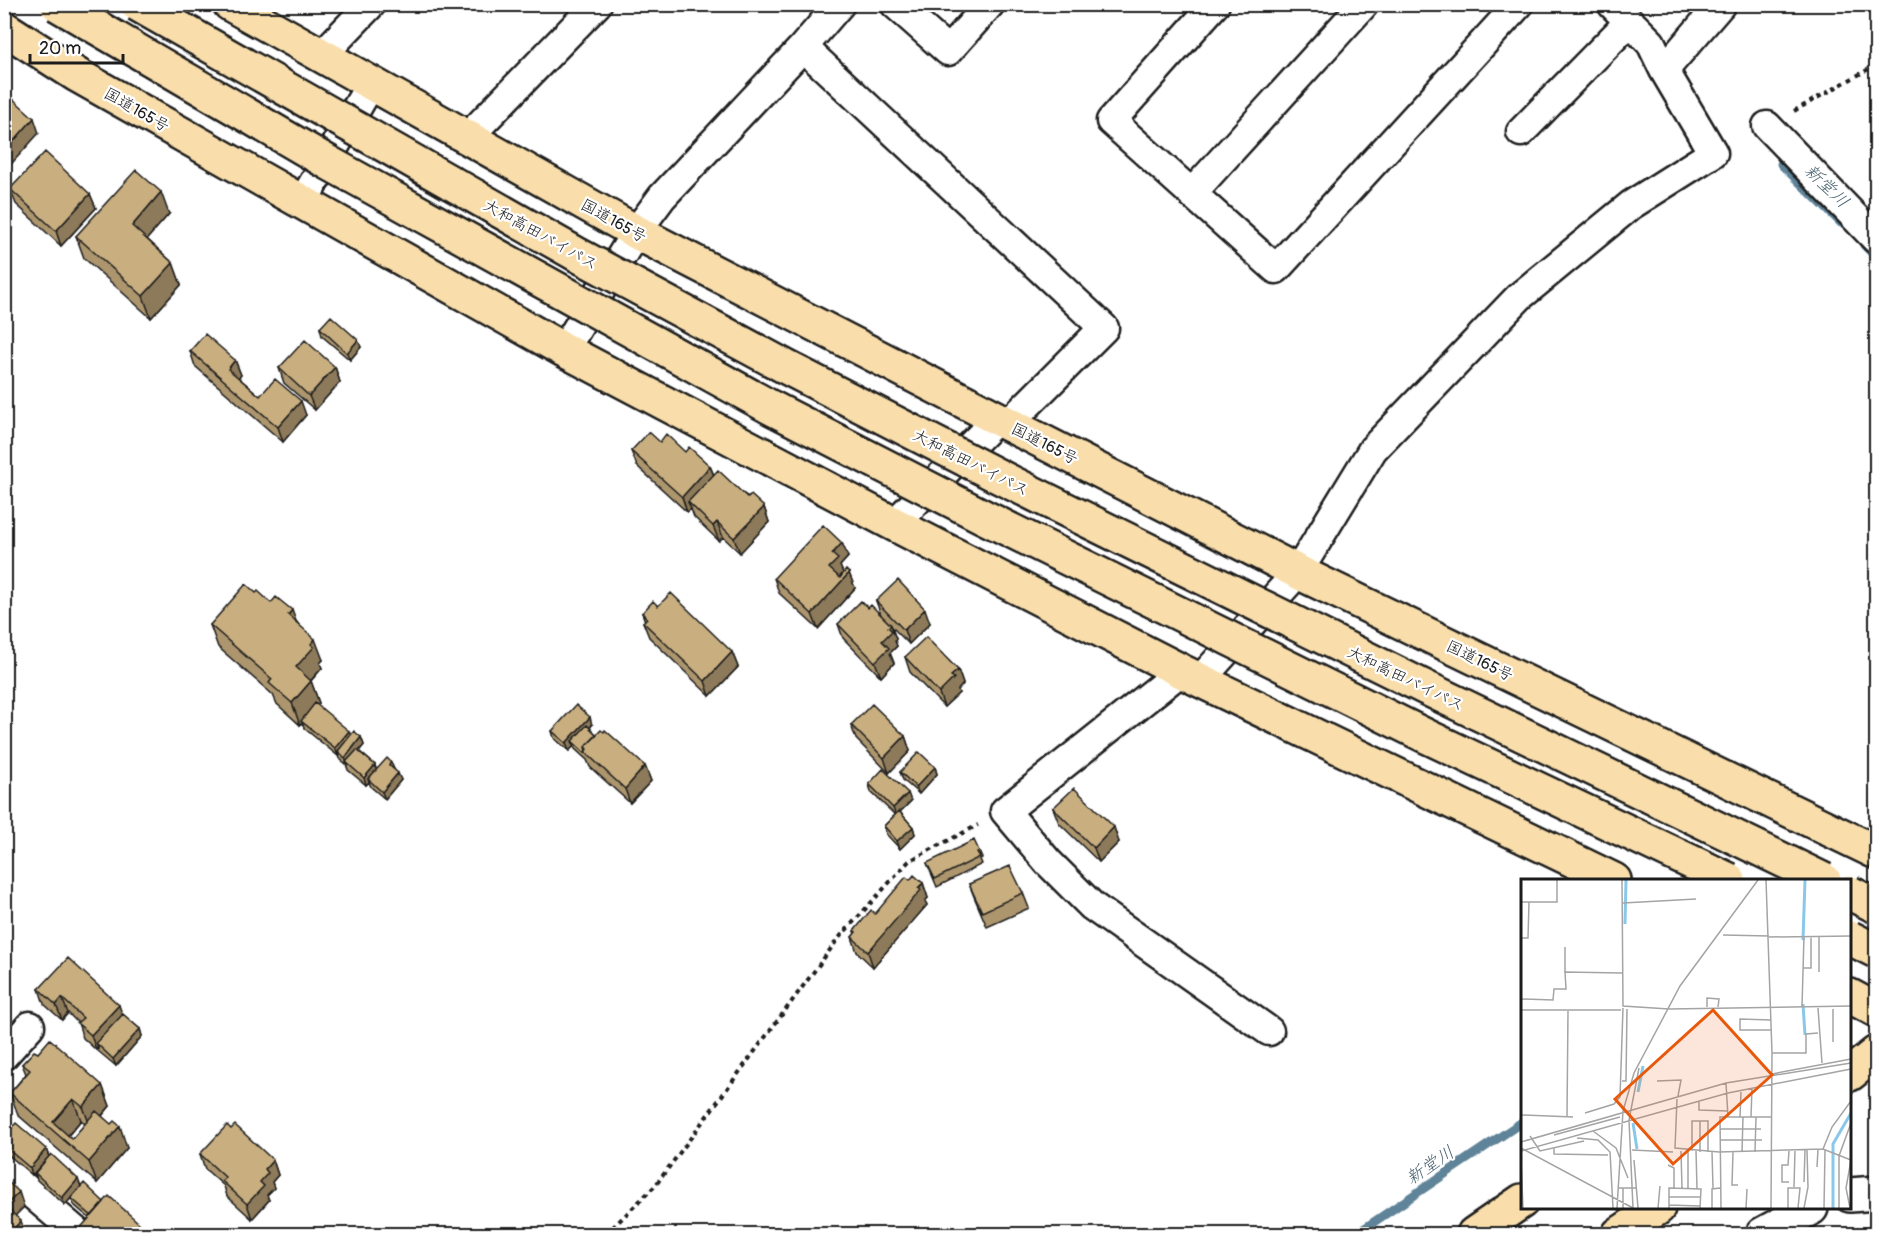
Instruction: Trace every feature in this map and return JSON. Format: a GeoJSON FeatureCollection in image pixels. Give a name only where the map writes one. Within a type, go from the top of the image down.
{"type":"FeatureCollection","features":[{"type":"Feature","properties":{"kind":"highway"},"geometry":{"type":"LineString","coordinates":[[57,4],[329,163],[770,407],[984,517],[1413,730],[1727,879]]}},
{"type":"Feature","properties":{"kind":"highway","name":"大和高田バイパス"},"geometry":{"type":"LineString","coordinates":[[137,4],[578,255],[786,368],[1426,688],[1822,879]]}},
{"type":"Feature","properties":{"kind":"highway","name":"国道165号"},"geometry":{"type":"LineString","coordinates":[[230,4],[370,85],[636,232],[1002,422],[1298,572],[1876,852]]}},
{"type":"Feature","properties":{"kind":"highway","name":"国道165号"},"geometry":{"type":"LineString","coordinates":[[4,28],[77,75],[564,350],[894,524],[1190,675],[1612,879]]}},
{"type":"Feature","properties":{"kind":"highway"},"geometry":{"type":"LineString","coordinates":[[1851,894],[1876,906]]}},
{"type":"Feature","properties":{"kind":"highway"},"geometry":{"type":"LineString","coordinates":[[1851,959],[1876,936]]}},
{"type":"Feature","properties":{"kind":"highway"},"geometry":{"type":"LineString","coordinates":[[1851,938],[1876,951]]}},
{"type":"Feature","properties":{"kind":"highway"},"geometry":{"type":"LineString","coordinates":[[1851,997],[1876,1010]]}},
{"type":"Feature","properties":{"kind":"highway"},"geometry":{"type":"LineString","coordinates":[[1851,1073],[1876,1053]]}},
{"type":"Feature","properties":{"kind":"highway"},"geometry":{"type":"LineString","coordinates":[[1474,1234],[1521,1202]]}},
{"type":"Feature","properties":{"kind":"highway"},"geometry":{"type":"LineString","coordinates":[[1619,1234],[1656,1209]]}},
{"type":"Feature","properties":{"kind":"street"},"geometry":{"type":"LineString","coordinates":[[321,56],[371,4]]}},
{"type":"Feature","properties":{"kind":"street"},"geometry":{"type":"LineString","coordinates":[[467,138],[597,4]]}},
{"type":"Feature","properties":{"kind":"street"},"geometry":{"type":"LineString","coordinates":[[564,350],[636,232],[662,196],[803,47],[840,4]]}},
{"type":"Feature","properties":{"kind":"street"},"geometry":{"type":"LineString","coordinates":[[895,4],[948,51],[990,4]]}},
{"type":"Feature","properties":{"kind":"street"},"geometry":{"type":"LineString","coordinates":[[1215,4],[1111,121],[1276,269],[1519,4]]}},
{"type":"Feature","properties":{"kind":"street"},"geometry":{"type":"LineString","coordinates":[[1192,193],[1364,4]]}},
{"type":"Feature","properties":{"kind":"street"},"geometry":{"type":"LineString","coordinates":[[1664,70],[1721,4]]}},
{"type":"Feature","properties":{"kind":"street"},"geometry":{"type":"LineString","coordinates":[[1269,1031],[1092,906],[1048,862],[1005,811],[1190,675],[1298,572],[1373,448],[1520,297],[1630,205],[1713,153],[1651,44],[1620,13],[1521,132]]}},
{"type":"Feature","properties":{"kind":"street"},"geometry":{"type":"LineString","coordinates":[[803,47],[1104,328],[894,524]]}},
{"type":"Feature","properties":{"kind":"street"},"geometry":{"type":"LineString","coordinates":[[302,203],[370,85]]}},
{"type":"Feature","properties":{"kind":"street"},"geometry":{"type":"LineString","coordinates":[[1767,126],[1876,239]]}},
{"type":"Feature","properties":{"kind":"street"},"geometry":{"type":"LineString","coordinates":[[4,1054],[30,1026]]}},
{"type":"Feature","properties":{"kind":"street"},"geometry":{"type":"LineString","coordinates":[[4,1170],[79,1234]]}},
{"type":"Feature","properties":{"kind":"street"},"geometry":{"type":"LineString","coordinates":[[1851,1195],[1876,1193]]}},
{"type":"Feature","properties":{"kind":"street"},"geometry":{"type":"LineString","coordinates":[[1763,1234],[1809,1209]]}},
{"type":"Feature","properties":{"kind":"path"},"geometry":{"type":"LineString","coordinates":[[1767,126],[1876,65]]}},
{"type":"Feature","properties":{"kind":"path"},"geometry":{"type":"LineString","coordinates":[[606,1234],[655,1186],[838,939],[909,861],[1005,811]]}},
{"type":"Feature","properties":{"kind":"building"},"geometry":{"type":"Polygon","coordinates":[[[12,98],[34,118],[4,152],[4,107],[12,98]]]}},
{"type":"Feature","properties":{"kind":"building"},"geometry":{"type":"Polygon","coordinates":[[[45,152],[90,194],[56,231],[10,189],[45,152]]]}},
{"type":"Feature","properties":{"kind":"building"},"geometry":{"type":"Polygon","coordinates":[[[136,170],[161,192],[132,226],[173,263],[143,296],[76,236],[136,170]]]}},
{"type":"Feature","properties":{"kind":"building"},"geometry":{"type":"Polygon","coordinates":[[[331,316],[358,340],[347,353],[320,328],[331,316]]]}},
{"type":"Feature","properties":{"kind":"building"},"geometry":{"type":"Polygon","coordinates":[[[205,334],[235,360],[228,369],[260,396],[275,379],[301,401],[278,427],[190,351],[205,334]]]}},
{"type":"Feature","properties":{"kind":"building"},"geometry":{"type":"Polygon","coordinates":[[[305,340],[335,367],[309,396],[279,368],[305,340]]]}},
{"type":"Feature","properties":{"kind":"building"},"geometry":{"type":"Polygon","coordinates":[[[649,432],[660,442],[666,434],[685,452],[689,447],[710,466],[682,497],[631,451],[649,432]]]}},
{"type":"Feature","properties":{"kind":"building"},"geometry":{"type":"Polygon","coordinates":[[[718,470],[748,498],[751,495],[764,507],[734,538],[717,522],[713,526],[688,502],[718,470]]]}},
{"type":"Feature","properties":{"kind":"building"},"geometry":{"type":"Polygon","coordinates":[[[823,525],[842,543],[832,554],[838,559],[829,568],[840,578],[846,570],[849,573],[812,614],[774,578],[823,525]]]}},
{"type":"Feature","properties":{"kind":"building"},"geometry":{"type":"Polygon","coordinates":[[[898,580],[925,609],[904,630],[876,601],[898,580]]]}},
{"type":"Feature","properties":{"kind":"building"},"geometry":{"type":"Polygon","coordinates":[[[246,584],[271,603],[276,597],[292,610],[288,615],[315,639],[311,644],[314,647],[296,667],[311,681],[292,703],[269,683],[272,679],[210,625],[246,584]]]}},
{"type":"Feature","properties":{"kind":"building"},"geometry":{"type":"Polygon","coordinates":[[[671,593],[732,652],[705,681],[643,622],[647,618],[642,613],[653,601],[658,606],[671,593]]]}},
{"type":"Feature","properties":{"kind":"building"},"geometry":{"type":"Polygon","coordinates":[[[861,601],[868,608],[871,605],[891,625],[888,627],[892,631],[882,641],[889,648],[875,662],[838,624],[861,601]]]}},
{"type":"Feature","properties":{"kind":"building"},"geometry":{"type":"Polygon","coordinates":[[[926,637],[958,670],[951,676],[954,678],[939,693],[905,657],[926,637]]]}},
{"type":"Feature","properties":{"kind":"building"},"geometry":{"type":"Polygon","coordinates":[[[315,703],[349,731],[335,748],[301,721],[315,703]]]}},
{"type":"Feature","properties":{"kind":"building"},"geometry":{"type":"Polygon","coordinates":[[[872,704],[905,736],[884,758],[851,725],[872,704]]]}},
{"type":"Feature","properties":{"kind":"building"},"geometry":{"type":"Polygon","coordinates":[[[576,705],[590,717],[566,743],[552,731],[576,705]]]}},
{"type":"Feature","properties":{"kind":"building"},"geometry":{"type":"Polygon","coordinates":[[[587,725],[597,735],[585,747],[585,753],[572,741],[587,725]]]}},
{"type":"Feature","properties":{"kind":"building"},"geometry":{"type":"Polygon","coordinates":[[[601,730],[604,732],[605,730],[645,766],[625,789],[585,752],[587,749],[585,747],[601,730]]]}},
{"type":"Feature","properties":{"kind":"building"},"geometry":{"type":"Polygon","coordinates":[[[354,731],[361,737],[345,758],[338,751],[354,731]]]}},
{"type":"Feature","properties":{"kind":"building"},"geometry":{"type":"Polygon","coordinates":[[[357,750],[375,765],[364,778],[346,762],[357,750]]]}},
{"type":"Feature","properties":{"kind":"building"},"geometry":{"type":"Polygon","coordinates":[[[919,752],[935,767],[916,787],[900,772],[919,752]]]}},
{"type":"Feature","properties":{"kind":"building"},"geometry":{"type":"Polygon","coordinates":[[[387,758],[391,762],[389,765],[398,773],[382,792],[368,779],[387,758]]]}},
{"type":"Feature","properties":{"kind":"building"},"geometry":{"type":"Polygon","coordinates":[[[883,769],[908,793],[893,808],[869,784],[883,769]]]}},
{"type":"Feature","properties":{"kind":"building"},"geometry":{"type":"Polygon","coordinates":[[[1074,788],[1114,827],[1094,848],[1053,808],[1074,788]]]}},
{"type":"Feature","properties":{"kind":"building"},"geometry":{"type":"Polygon","coordinates":[[[899,811],[913,827],[897,841],[884,826],[899,811]]]}},
{"type":"Feature","properties":{"kind":"building"},"geometry":{"type":"Polygon","coordinates":[[[974,840],[980,857],[935,879],[927,863],[974,840]]]}},
{"type":"Feature","properties":{"kind":"building"},"geometry":{"type":"Polygon","coordinates":[[[1010,866],[1023,893],[982,912],[969,884],[1010,866]]]}},
{"type":"Feature","properties":{"kind":"building"},"geometry":{"type":"Polygon","coordinates":[[[914,875],[923,883],[918,888],[921,890],[868,952],[852,937],[856,932],[854,931],[871,910],[875,914],[906,877],[910,880],[914,875]]]}},
{"type":"Feature","properties":{"kind":"building"},"geometry":{"type":"Polygon","coordinates":[[[68,958],[119,1005],[91,1035],[77,1023],[83,1018],[62,998],[56,1005],[39,989],[68,958]]]}},
{"type":"Feature","properties":{"kind":"building"},"geometry":{"type":"Polygon","coordinates":[[[123,1014],[140,1029],[113,1059],[96,1043],[123,1014]]]}},
{"type":"Feature","properties":{"kind":"building"},"geometry":{"type":"Polygon","coordinates":[[[50,1039],[102,1085],[83,1107],[73,1099],[53,1122],[72,1139],[96,1111],[111,1124],[114,1121],[120,1126],[89,1162],[10,1093],[30,1070],[22,1064],[34,1051],[38,1053],[50,1039]]]}},
{"type":"Feature","properties":{"kind":"building"},"geometry":{"type":"Polygon","coordinates":[[[16,1123],[46,1149],[30,1168],[4,1146],[4,1136],[16,1123]]]}},
{"type":"Feature","properties":{"kind":"building"},"geometry":{"type":"Polygon","coordinates":[[[227,1125],[231,1129],[235,1125],[273,1160],[265,1169],[268,1173],[260,1182],[264,1186],[247,1204],[222,1181],[226,1178],[200,1154],[227,1125]]]}},
{"type":"Feature","properties":{"kind":"building"},"geometry":{"type":"Polygon","coordinates":[[[51,1154],[78,1179],[62,1198],[35,1173],[51,1154]]]}},
{"type":"Feature","properties":{"kind":"building"},"geometry":{"type":"Polygon","coordinates":[[[5,1179],[19,1192],[5,1206],[21,1221],[8,1234],[4,1234],[5,1179]]]}},
{"type":"Feature","properties":{"kind":"building"},"geometry":{"type":"Polygon","coordinates":[[[84,1183],[104,1202],[92,1216],[71,1198],[84,1183]]]}},
{"type":"Feature","properties":{"kind":"building"},"geometry":{"type":"Polygon","coordinates":[[[109,1196],[151,1234],[75,1234],[109,1196]]]}},
{"type":"Feature","properties":{"kind":"waterway","name":"新堂川"},"geometry":{"type":"LineString","coordinates":[[1781,164],[1841,223]]}},
{"type":"Feature","properties":{"kind":"waterway","name":"新堂川"},"geometry":{"type":"LineString","coordinates":[[1864,245],[1876,257]]}},
{"type":"Feature","properties":{"kind":"waterway","name":"新堂川"},"geometry":{"type":"LineString","coordinates":[[1356,1234],[1521,1123]]}}]}
